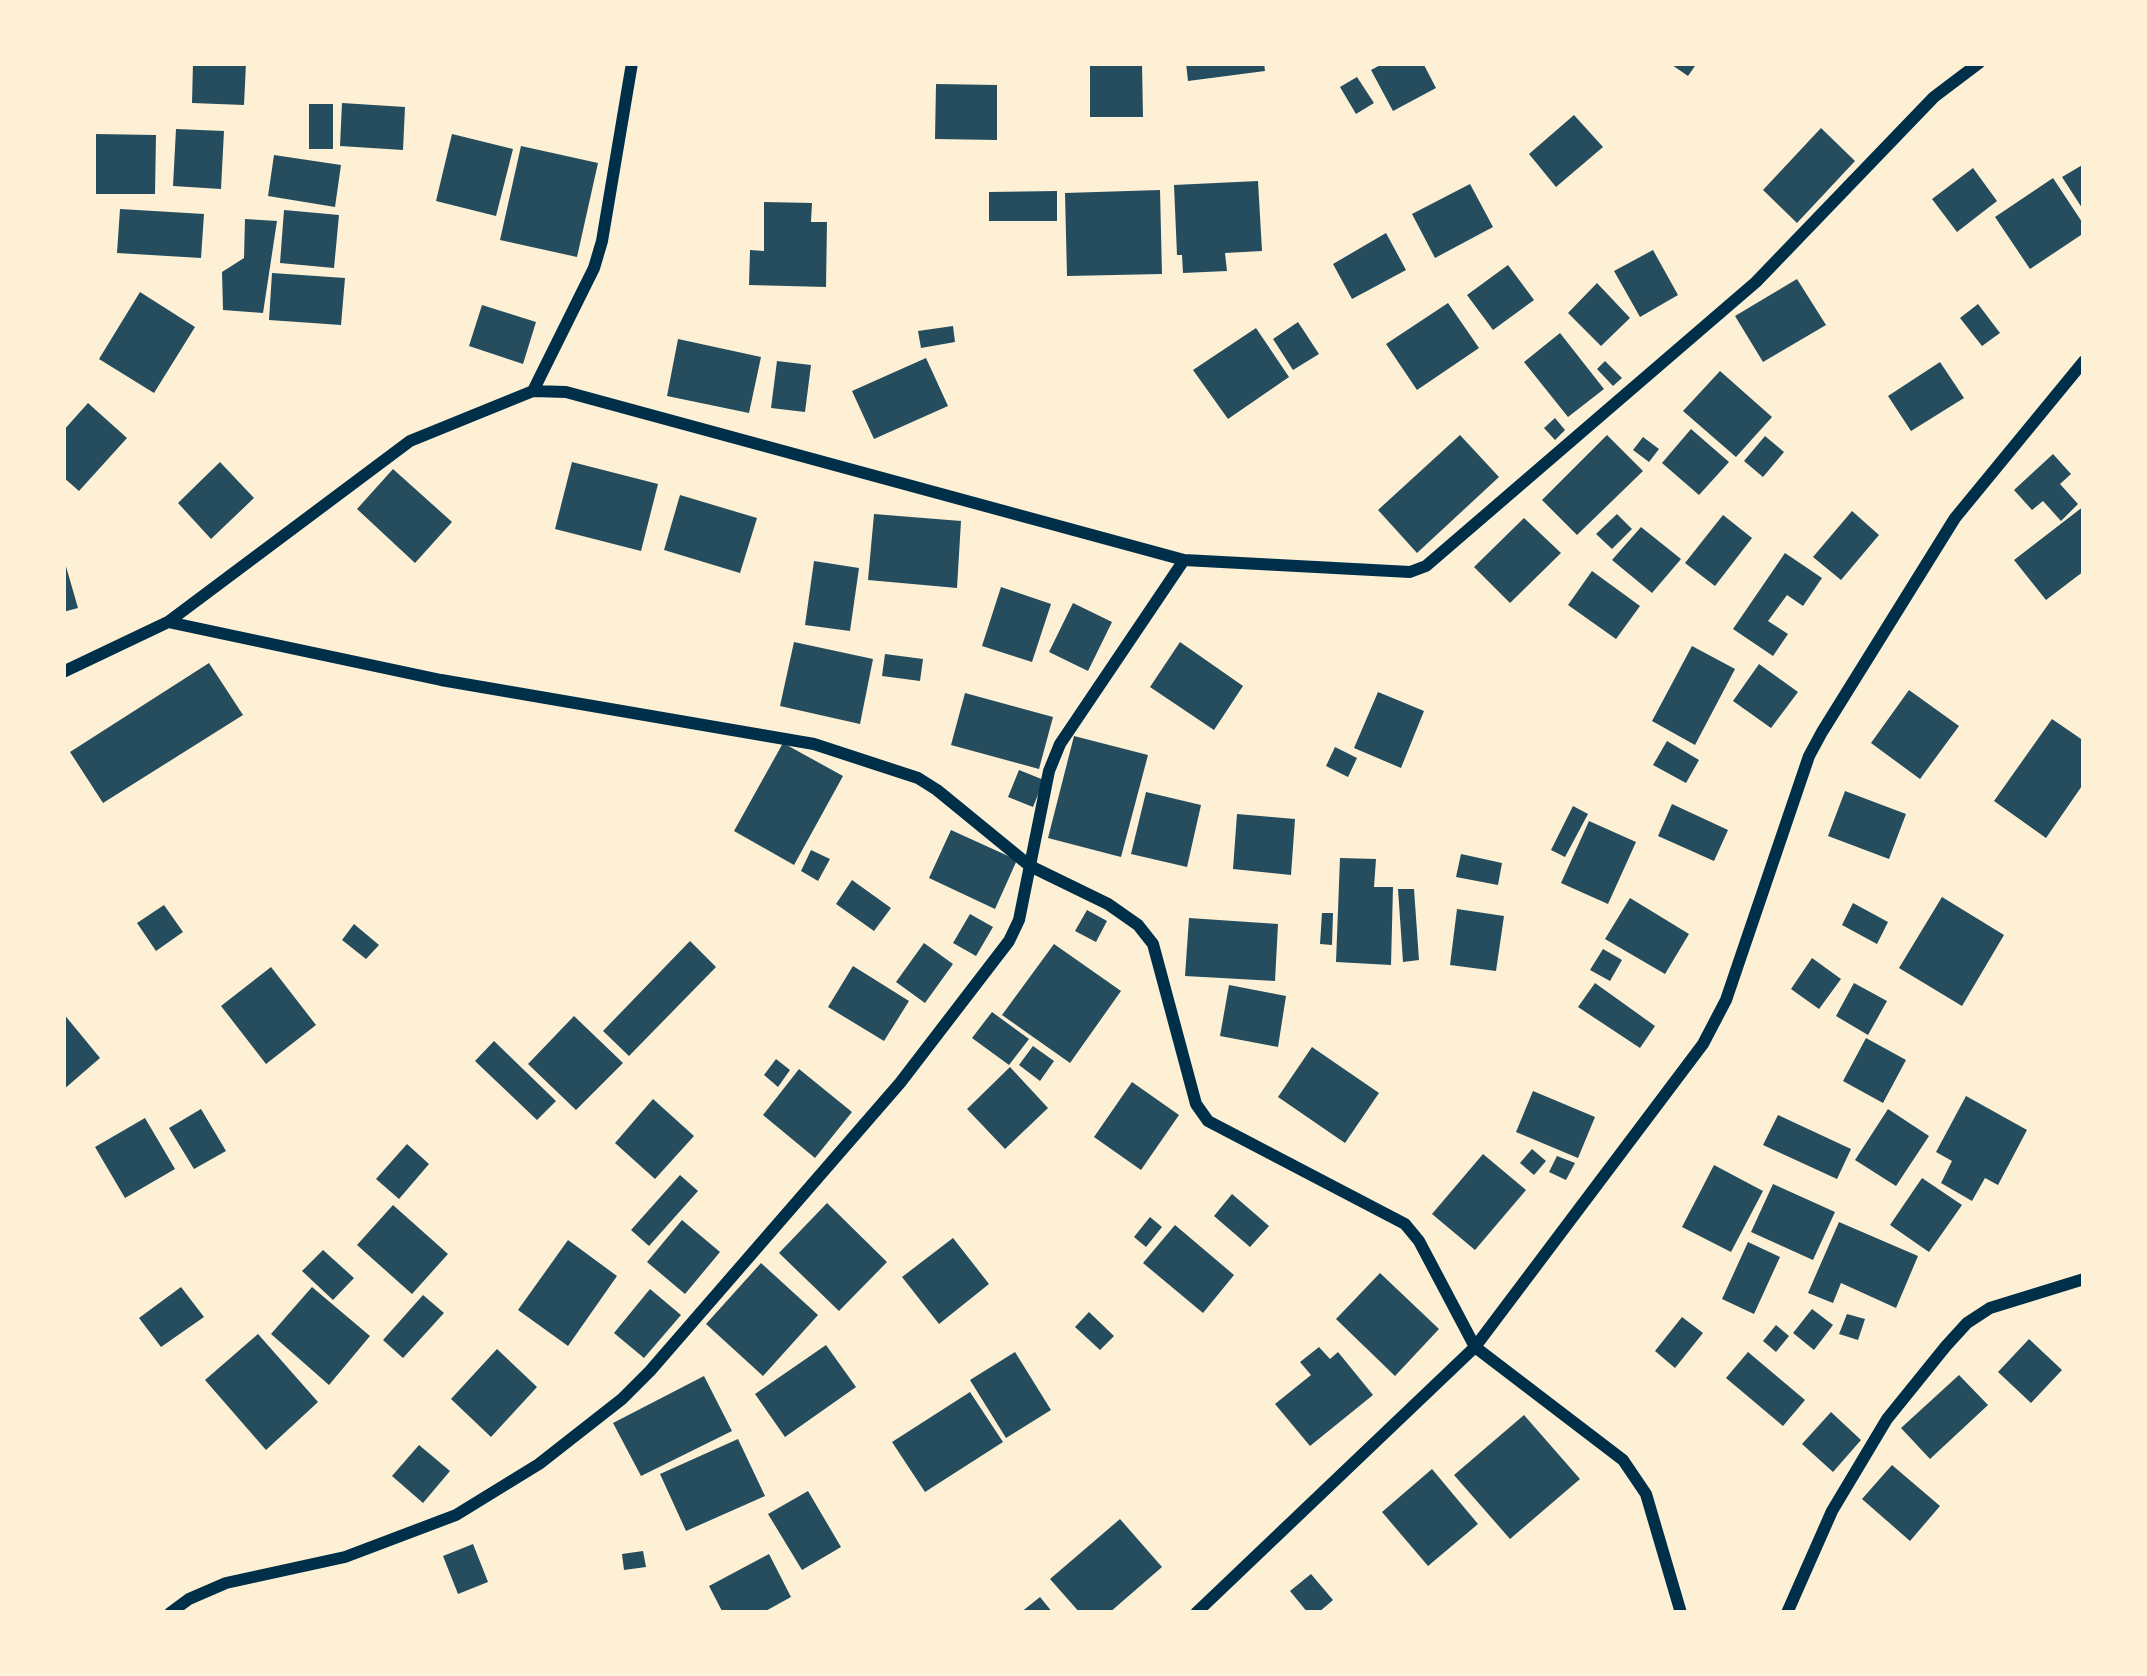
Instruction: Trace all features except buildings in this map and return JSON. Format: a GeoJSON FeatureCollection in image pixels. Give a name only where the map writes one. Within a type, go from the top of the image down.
{"type":"FeatureCollection","features":[{"type":"Feature","properties":{"kind":"street"},"geometry":{"type":"LineString","coordinates":[[532,391],[594,268],[632,63]]}},
{"type":"Feature","properties":{"kind":"street"},"geometry":{"type":"LineString","coordinates":[[63,672],[168,622],[410,441],[532,391],[566,392],[1184,560],[1392,573],[1426,566],[1777,264],[1934,97],[1978,63]]}},
{"type":"Feature","properties":{"kind":"street"},"geometry":{"type":"LineString","coordinates":[[1196,1613],[1475,1347],[1703,1044],[1726,1000],[1809,756],[1822,732],[1954,518],[2084,361]]}},
{"type":"Feature","properties":{"kind":"street"},"geometry":{"type":"LineString","coordinates":[[170,1613],[188,1599],[226,1583],[345,1557],[457,1515],[539,1464],[622,1399],[900,1083],[1009,941],[1019,920],[1049,771],[1060,744],[1184,560]]}},
{"type":"Feature","properties":{"kind":"street"},"geometry":{"type":"LineString","coordinates":[[168,622],[441,680],[814,744],[918,778],[1030,866],[1108,904],[1138,925],[1153,944],[1196,1104],[1208,1120],[1405,1224],[1419,1241],[1475,1347],[1623,1460],[1646,1494],[1681,1613]]}},
{"type":"Feature","properties":{"kind":"street"},"geometry":{"type":"LineString","coordinates":[[1786,1613],[1832,1511],[1888,1419],[1946,1346],[1990,1308],[2084,1279]]}}]}
